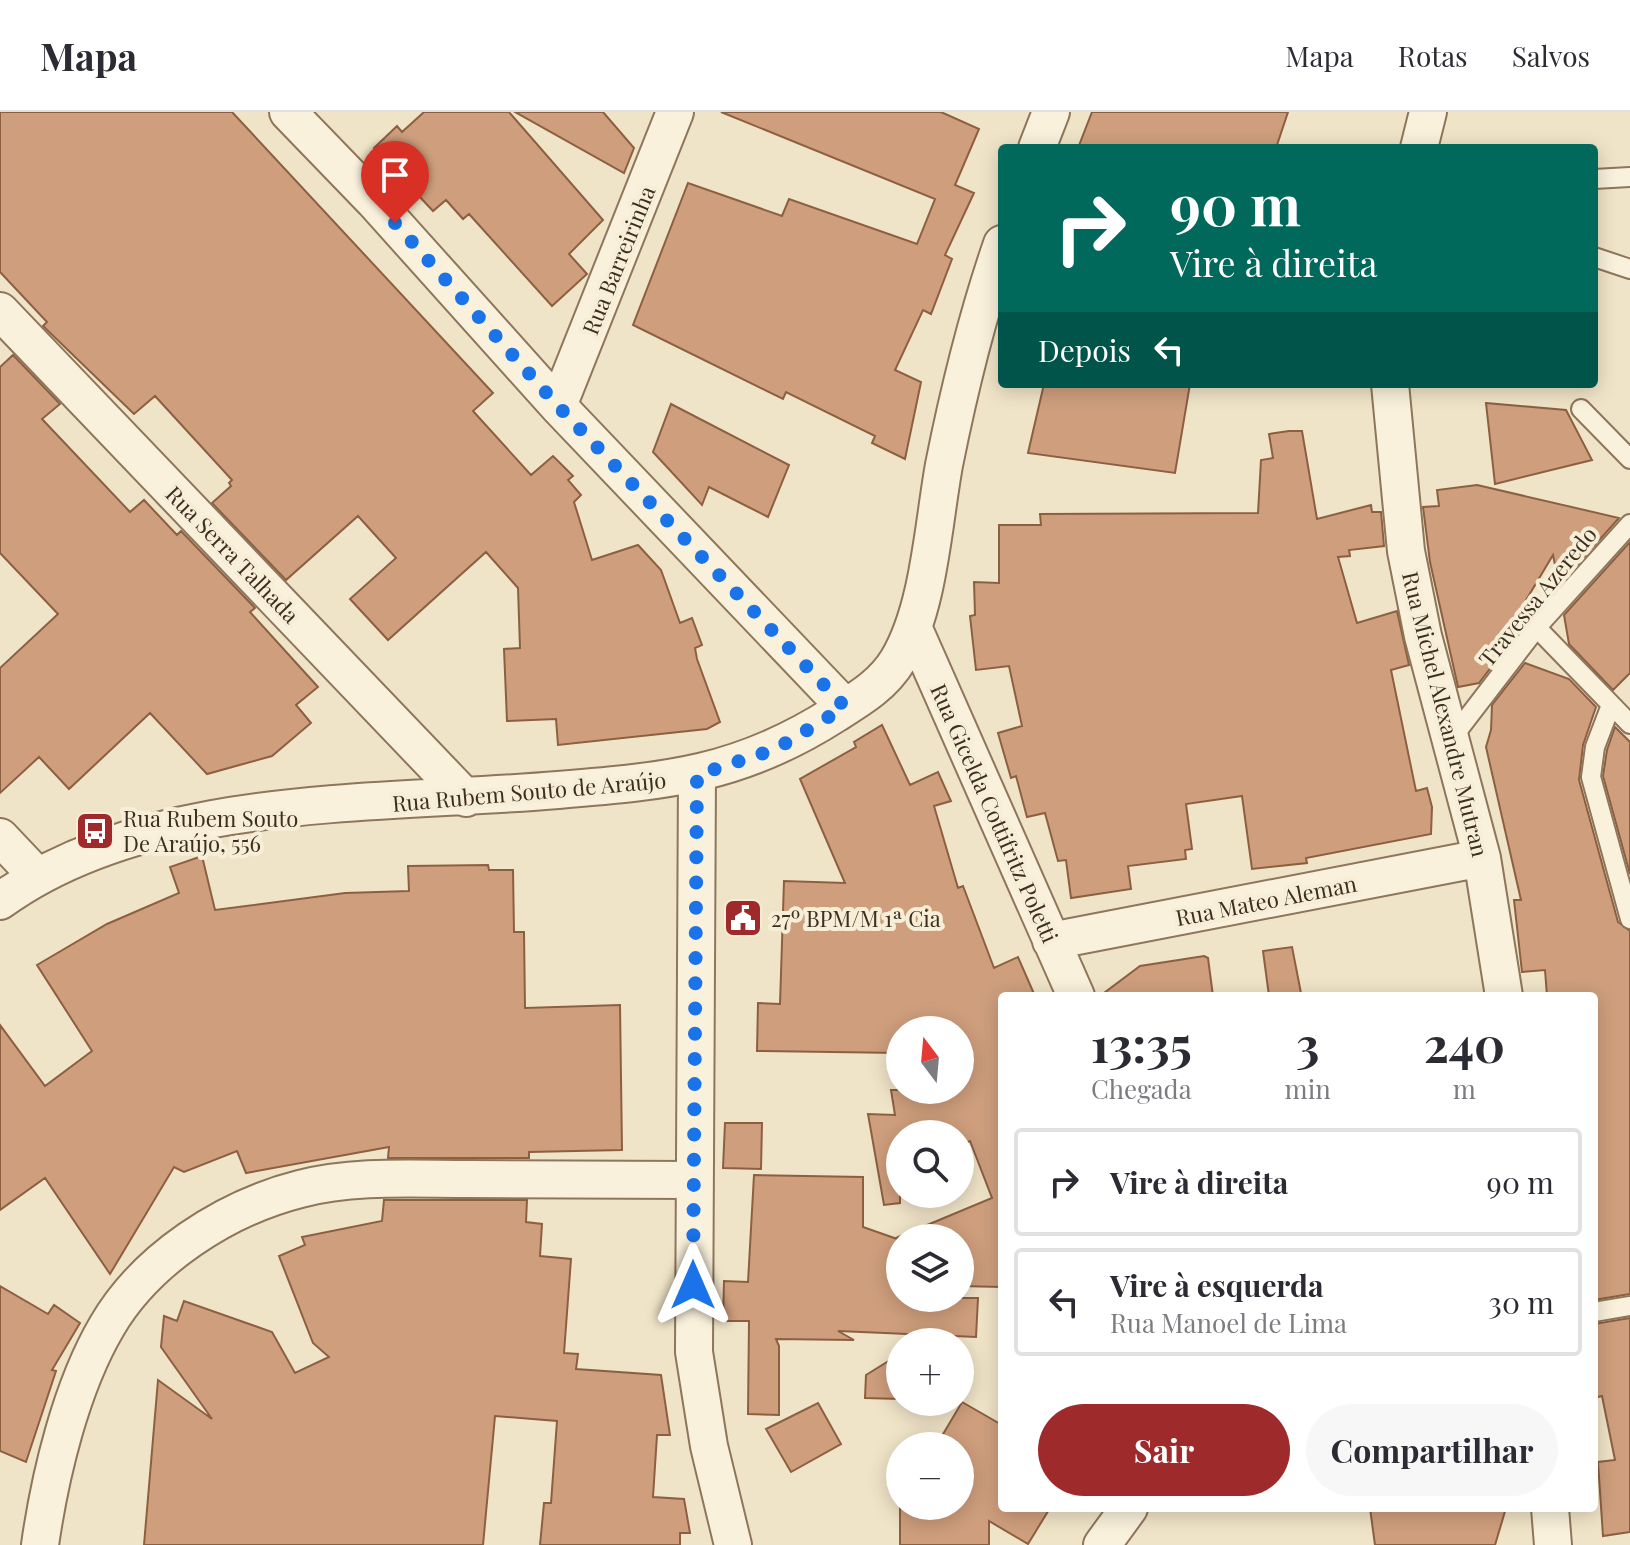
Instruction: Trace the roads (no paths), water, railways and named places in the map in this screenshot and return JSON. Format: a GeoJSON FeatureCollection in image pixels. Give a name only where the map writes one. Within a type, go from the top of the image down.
{"type":"FeatureCollection","features":[{"type":"Feature","properties":{"kind":"street"},"geometry":{"type":"LineString","coordinates":[[288,112],[374,201],[558,406],[845,707]]}},
{"type":"Feature","properties":{"kind":"street","name":"Rua Barreirinha"},"geometry":{"type":"LineString","coordinates":[[558,406],[675,112]]}},
{"type":"Feature","properties":{"kind":"street"},"geometry":{"type":"LineString","coordinates":[[1039,144],[1051,112]]}},
{"type":"Feature","properties":{"kind":"street"},"geometry":{"type":"LineString","coordinates":[[1420,144],[1428,112]]}},
{"type":"Feature","properties":{"kind":"street","name":"Rua Rubem Souto de Araújo"},"geometry":{"type":"LineString","coordinates":[[0,901],[36,875],[100,847],[211,819],[292,809],[466,798],[697,775],[776,749],[845,707],[883,680],[914,629],[969,351],[998,257]]}},
{"type":"Feature","properties":{"kind":"street","name":"Rua Serra Talhada"},"geometry":{"type":"LineString","coordinates":[[0,311],[466,798]]}},
{"type":"Feature","properties":{"kind":"street","name":"Rua Michel Alexandre Mutran"},"geometry":{"type":"LineString","coordinates":[[1390,388],[1406,551],[1423,636],[1482,858],[1503,992]]}},
{"type":"Feature","properties":{"kind":"street","name":"Rua Gicelda Cottifritz Poletti"},"geometry":{"type":"LineString","coordinates":[[914,629],[1074,992]]}},
{"type":"Feature","properties":{"kind":"street"},"geometry":{"type":"LineString","coordinates":[[697,775],[692,1180],[695,1365],[709,1446],[733,1545]]}},
{"type":"Feature","properties":{"kind":"street"},"geometry":{"type":"LineString","coordinates":[[0,837],[36,875]]}},
{"type":"Feature","properties":{"kind":"street","name":"Rua Mateo Aleman"},"geometry":{"type":"LineString","coordinates":[[1051,941],[1482,858]]}},
{"type":"Feature","properties":{"kind":"street"},"geometry":{"type":"LineString","coordinates":[[40,1545],[57,1457],[85,1374],[107,1326],[143,1279],[194,1237],[253,1206],[300,1189],[372,1179],[692,1180]]}},
{"type":"Feature","properties":{"kind":"street"},"geometry":{"type":"LineString","coordinates":[[1102,1545],[1126,1512]]}},
{"type":"Feature","properties":{"kind":"lane"},"geometry":{"type":"LineString","coordinates":[[1598,179],[1630,177]]}},
{"type":"Feature","properties":{"kind":"lane"},"geometry":{"type":"LineString","coordinates":[[1598,258],[1630,269]]}},
{"type":"Feature","properties":{"kind":"lane"},"geometry":{"type":"LineString","coordinates":[[1581,409],[1630,459]]}},
{"type":"Feature","properties":{"kind":"lane"},"geometry":{"type":"LineString","coordinates":[[1615,447],[1630,435]]}},
{"type":"Feature","properties":{"kind":"lane","name":"Travessa Azeredo"},"geometry":{"type":"LineString","coordinates":[[1452,738],[1537,628],[1602,551],[1630,524]]}},
{"type":"Feature","properties":{"kind":"lane"},"geometry":{"type":"LineString","coordinates":[[1537,628],[1630,724]]}},
{"type":"Feature","properties":{"kind":"lane"},"geometry":{"type":"LineString","coordinates":[[1611,705],[1595,747],[1591,777],[1630,919]]}},
{"type":"Feature","properties":{"kind":"lane"},"geometry":{"type":"LineString","coordinates":[[1598,1311],[1630,1306]]}},
{"type":"Feature","properties":{"kind":"place","name":"Rua Rubem Souto De Araújo, 556"},"geometry":{"type":"Point","coordinates":[95,831]}},
{"type":"Feature","properties":{"kind":"place","name":"27º BPM/M 1ª Cia"},"geometry":{"type":"Point","coordinates":[743,918]}}]}
